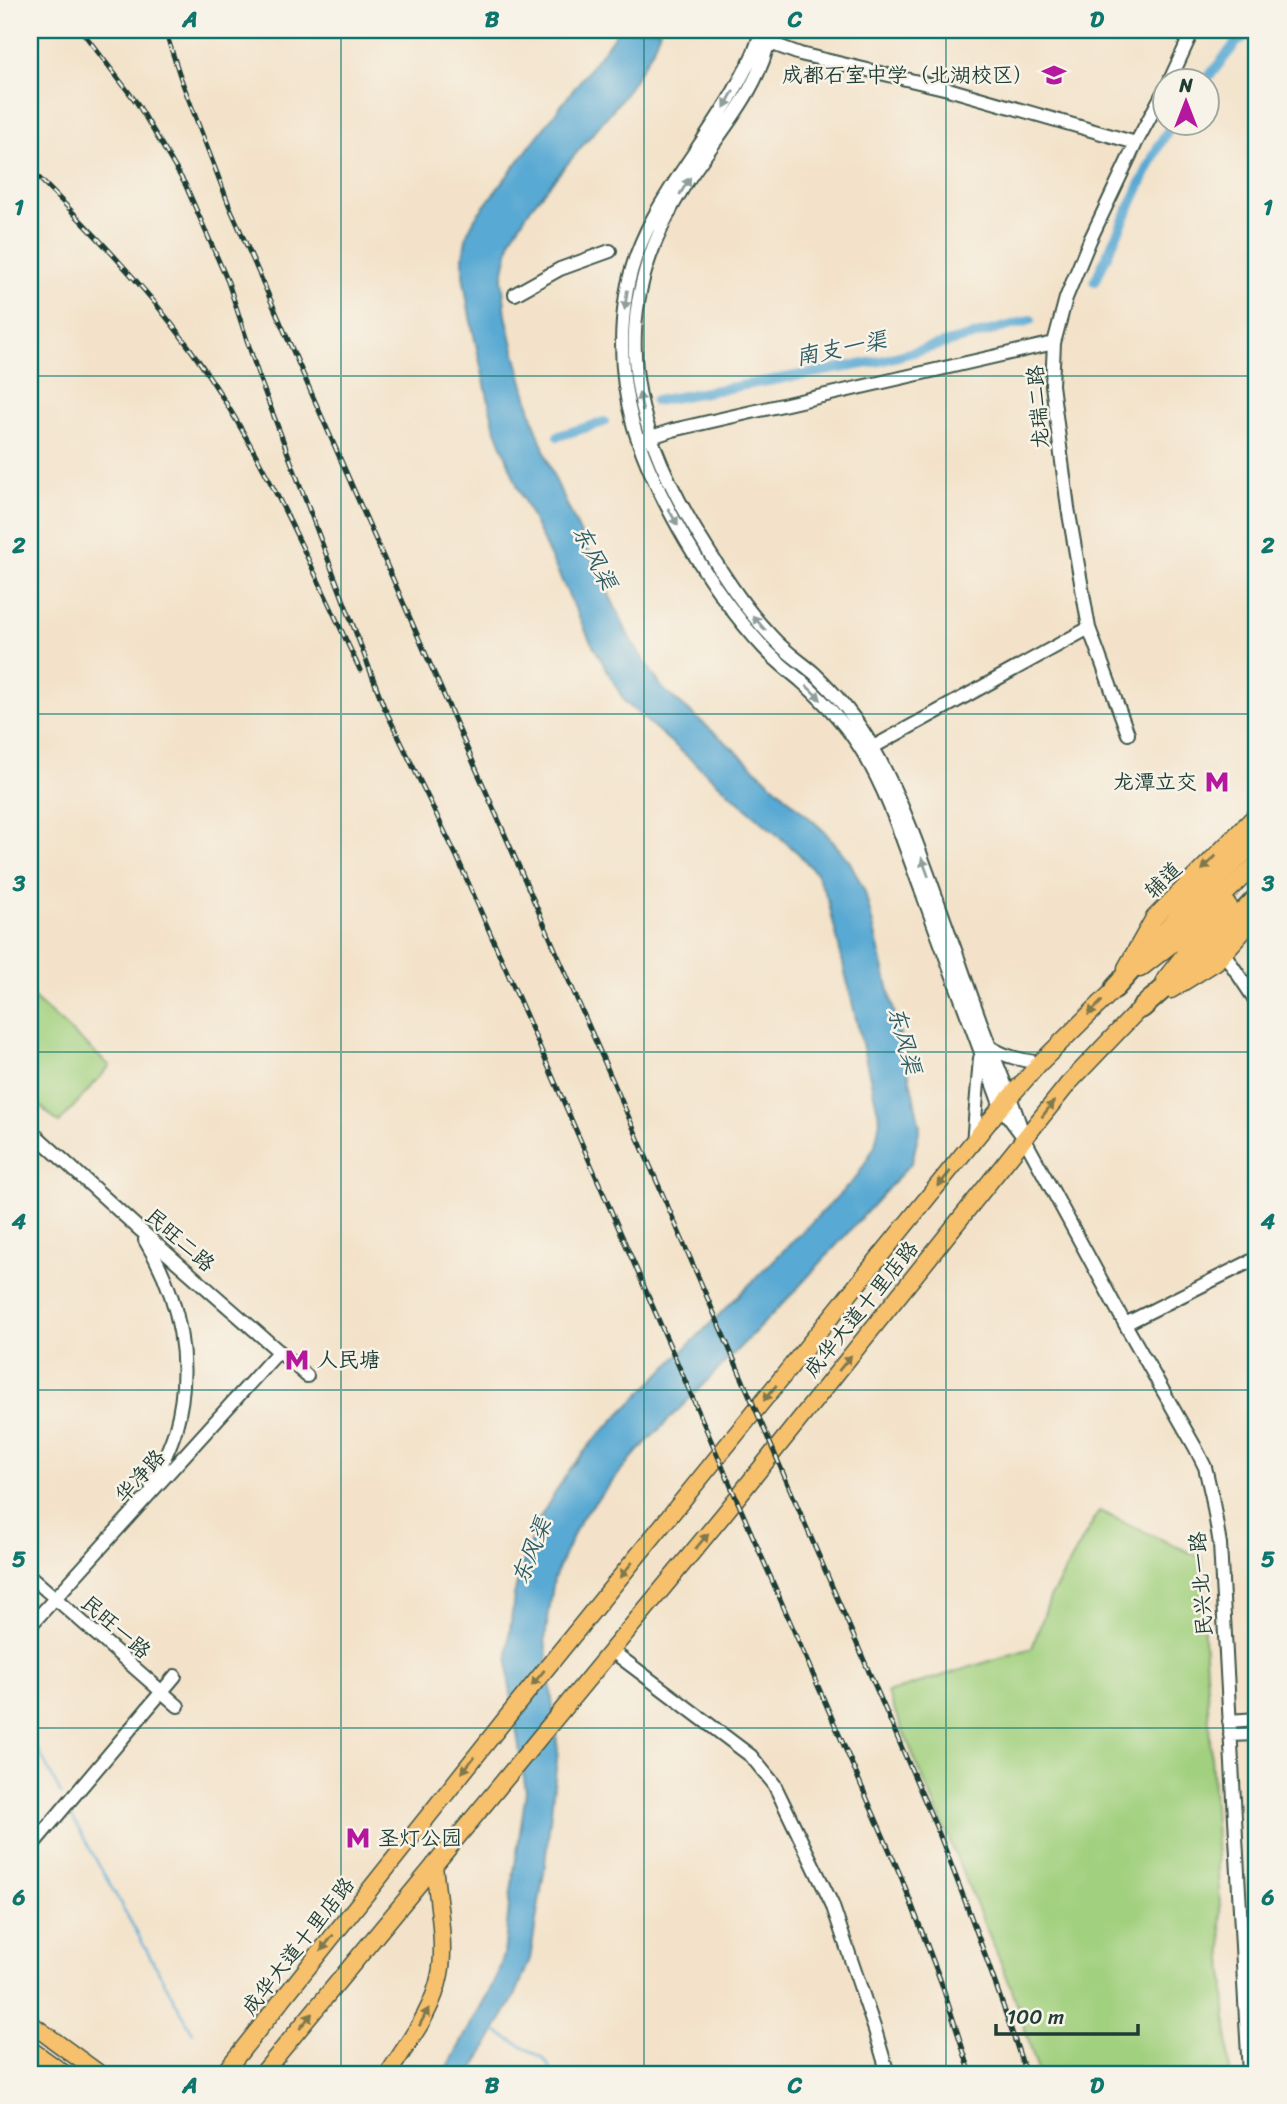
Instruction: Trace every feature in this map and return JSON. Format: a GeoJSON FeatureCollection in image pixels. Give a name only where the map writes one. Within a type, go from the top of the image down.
{"type":"FeatureCollection","features":[{"type":"Feature","properties":{"kind":"highway"},"geometry":{"type":"LineString","coordinates":[[1142,1009],[1197,940],[1257,838]]}},
{"type":"Feature","properties":{"kind":"highway"},"geometry":{"type":"LineString","coordinates":[[1115,988],[1197,940],[1257,898]]}},
{"type":"Feature","properties":{"kind":"main road","name":"辅道"},"geometry":{"type":"LineString","coordinates":[[1115,988],[1154,918],[1257,814]]}},
{"type":"Feature","properties":{"kind":"main road"},"geometry":{"type":"LineString","coordinates":[[1197,940],[1257,863]]}},
{"type":"Feature","properties":{"kind":"main road"},"geometry":{"type":"LineString","coordinates":[[1197,940],[1257,877]]}},
{"type":"Feature","properties":{"kind":"main road"},"geometry":{"type":"LineString","coordinates":[[1197,940],[1257,916]]}},
{"type":"Feature","properties":{"kind":"main road","name":"成华大道十里店路"},"geometry":{"type":"LineString","coordinates":[[223,2074],[511,1712],[1006,1102],[1040,1063],[1115,988]]}},
{"type":"Feature","properties":{"kind":"main road","name":"成华大道十里店路"},"geometry":{"type":"LineString","coordinates":[[434,1866],[724,1514],[1068,1084],[1142,1009]]}},
{"type":"Feature","properties":{"kind":"main road"},"geometry":{"type":"LineString","coordinates":[[262,2074],[434,1866]]}},
{"type":"Feature","properties":{"kind":"main road"},"geometry":{"type":"LineString","coordinates":[[388,2074],[429,2008],[441,1971],[442,1952],[434,1866]]}},
{"type":"Feature","properties":{"kind":"main road"},"geometry":{"type":"LineString","coordinates":[[30,2023],[100,2074]]}},
{"type":"Feature","properties":{"kind":"main road"},"geometry":{"type":"LineString","coordinates":[[30,2035],[85,2074]]}},
{"type":"Feature","properties":{"kind":"main road"},"geometry":{"type":"LineString","coordinates":[[30,2049],[65,2074]]}},
{"type":"Feature","properties":{"kind":"main road"},"geometry":{"type":"LineString","coordinates":[[30,2064],[44,2074]]}},
{"type":"Feature","properties":{"kind":"street"},"geometry":{"type":"LineString","coordinates":[[1176,66],[1193,30]]}},
{"type":"Feature","properties":{"kind":"street"},"geometry":{"type":"LineString","coordinates":[[765,35],[800,54],[948,89],[1136,143]]}},
{"type":"Feature","properties":{"kind":"street"},"geometry":{"type":"LineString","coordinates":[[765,35],[755,77],[731,120],[685,185],[664,222],[648,263],[639,290],[635,332],[636,376],[644,416],[664,473],[688,518],[739,600],[774,639],[851,711],[868,750]]}},
{"type":"Feature","properties":{"kind":"street"},"geometry":{"type":"LineString","coordinates":[[765,35],[722,112],[653,217],[636,257],[626,293],[622,363],[630,416],[649,471],[697,559],[727,606],[765,650],[803,682],[868,750]]}},
{"type":"Feature","properties":{"kind":"street","name":"龙瑞二路"},"geometry":{"type":"LineString","coordinates":[[1128,734],[1089,628],[1068,508],[1052,385],[1054,344],[1066,298],[1085,252],[1150,117]]}},
{"type":"Feature","properties":{"kind":"street"},"geometry":{"type":"LineString","coordinates":[[515,295],[560,269],[610,251]]}},
{"type":"Feature","properties":{"kind":"street"},"geometry":{"type":"LineString","coordinates":[[638,442],[673,430],[1054,344]]}},
{"type":"Feature","properties":{"kind":"street"},"geometry":{"type":"LineString","coordinates":[[868,750],[1089,628]]}},
{"type":"Feature","properties":{"kind":"street","name":"民兴北一路"},"geometry":{"type":"LineString","coordinates":[[868,750],[877,779],[1006,1102],[1205,1467],[1220,1544],[1249,2074]]}},
{"type":"Feature","properties":{"kind":"street"},"geometry":{"type":"LineString","coordinates":[[1197,940],[1257,1003]]}},
{"type":"Feature","properties":{"kind":"street"},"geometry":{"type":"LineString","coordinates":[[972,1144],[985,1049],[1040,1063]]}},
{"type":"Feature","properties":{"kind":"street","name":"民旺二路"},"geometry":{"type":"LineString","coordinates":[[30,1129],[307,1376]]}},
{"type":"Feature","properties":{"kind":"street"},"geometry":{"type":"LineString","coordinates":[[138,1228],[165,1279],[177,1315],[182,1340],[183,1373],[175,1432],[156,1476],[138,1506]]}},
{"type":"Feature","properties":{"kind":"street"},"geometry":{"type":"LineString","coordinates":[[1125,1324],[1257,1258]]}},
{"type":"Feature","properties":{"kind":"street","name":"华净路"},"geometry":{"type":"LineString","coordinates":[[30,1626],[279,1351]]}},
{"type":"Feature","properties":{"kind":"street","name":"民旺一路"},"geometry":{"type":"LineString","coordinates":[[30,1576],[178,1706]]}},
{"type":"Feature","properties":{"kind":"street"},"geometry":{"type":"LineString","coordinates":[[612,1651],[751,1756],[774,1784],[832,1904],[876,2030],[888,2074]]}},
{"type":"Feature","properties":{"kind":"street"},"geometry":{"type":"LineString","coordinates":[[30,1848],[175,1676]]}},
{"type":"Feature","properties":{"kind":"street"},"geometry":{"type":"LineString","coordinates":[[1229,1721],[1257,1719]]}},
{"type":"Feature","properties":{"kind":"street"},"geometry":{"type":"LineString","coordinates":[[1230,1735],[1257,1734]]}},
{"type":"Feature","properties":{"kind":"green space"},"geometry":{"type":"Polygon","coordinates":[[[30,995],[110,1066],[59,1123],[30,1097],[30,995]]]}},
{"type":"Feature","properties":{"kind":"green space"},"geometry":{"type":"Polygon","coordinates":[[[1099,1511],[1202,1558],[1204,1638],[1230,2074],[1039,2074],[1012,1989],[887,1693],[1032,1648],[1050,1598],[1099,1511]]]}},
{"type":"Feature","properties":{"kind":"water","name":"东风渠"},"geometry":{"type":"Polygon","coordinates":[[[619,30],[660,30],[652,51],[624,96],[532,206],[511,238],[502,280],[514,350],[534,422],[554,477],[630,639],[663,689],[824,831],[850,862],[865,892],[920,1127],[912,1162],[794,1292],[637,1452],[580,1520],[554,1578],[545,1639],[558,1751],[544,1872],[530,1959],[516,1994],[471,2074],[444,2074],[496,1978],[504,1955],[526,1791],[509,1682],[508,1647],[514,1595],[539,1519],[569,1470],[594,1440],[856,1178],[875,1146],[880,1120],[828,900],[816,873],[798,853],[625,702],[589,638],[519,490],[494,425],[463,275],[467,234],[475,218],[619,30]]]}},
{"type":"Feature","properties":{"kind":"waterway","name":"南支一渠"},"geometry":{"type":"LineString","coordinates":[[1217,66],[1236,43],[1253,30]]}},
{"type":"Feature","properties":{"kind":"waterway","name":"南支一渠"},"geometry":{"type":"LineString","coordinates":[[1095,281],[1165,136]]}},
{"type":"Feature","properties":{"kind":"waterway","name":"南支一渠"},"geometry":{"type":"LineString","coordinates":[[655,401],[880,361],[1031,320]]}},
{"type":"Feature","properties":{"kind":"waterway","name":"南支一渠"},"geometry":{"type":"LineString","coordinates":[[558,436],[604,422]]}},
{"type":"Feature","properties":{"kind":"waterway"},"geometry":{"type":"LineString","coordinates":[[30,1734],[61,1794]]}},
{"type":"Feature","properties":{"kind":"waterway"},"geometry":{"type":"LineString","coordinates":[[72,1817],[193,2033]]}},
{"type":"Feature","properties":{"kind":"waterway"},"geometry":{"type":"LineString","coordinates":[[493,2030],[543,2058],[550,2067],[550,2074]]}},
{"type":"Feature","properties":{"kind":"railway"},"geometry":{"type":"LineString","coordinates":[[81,30],[137,103],[185,184],[228,282],[259,377],[384,707],[457,857],[902,1879],[941,1982],[971,2074]]}},
{"type":"Feature","properties":{"kind":"railway"},"geometry":{"type":"LineString","coordinates":[[165,30],[229,205],[940,1836],[1026,2074]]}},
{"type":"Feature","properties":{"kind":"railway"},"geometry":{"type":"LineString","coordinates":[[30,169],[133,277],[171,323],[215,385],[282,504],[360,670]]}},
{"type":"Feature","properties":{"kind":"place","name":"成都石室中学（北湖校区）"},"geometry":{"type":"Point","coordinates":[1054,75]}},
{"type":"Feature","properties":{"kind":"place","name":"龙潭立交"},"geometry":{"type":"Point","coordinates":[1217,782]}},
{"type":"Feature","properties":{"kind":"place","name":"人民塘"},"geometry":{"type":"Point","coordinates":[297,1360]}},
{"type":"Feature","properties":{"kind":"place","name":"圣灯公园"},"geometry":{"type":"Point","coordinates":[358,1838]}}]}
